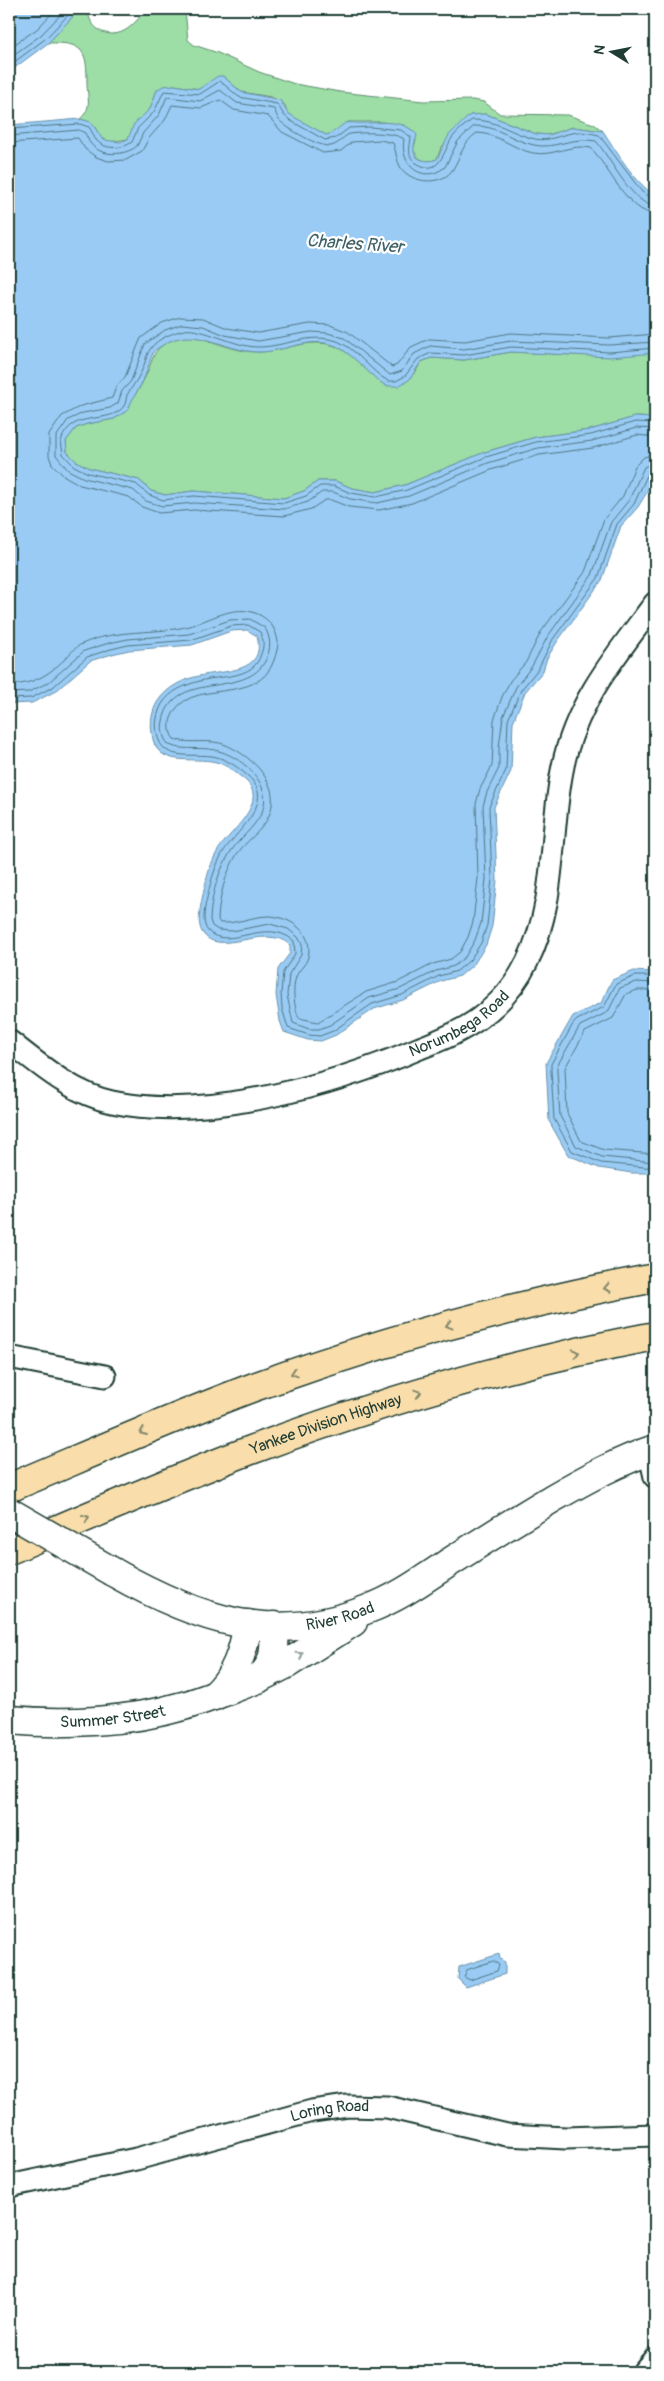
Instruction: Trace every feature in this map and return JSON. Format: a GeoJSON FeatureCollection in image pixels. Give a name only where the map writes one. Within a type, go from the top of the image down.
{"type":"FeatureCollection","features":[{"type":"Feature","properties":{"kind":"highway"},"geometry":{"type":"LineString","coordinates":[[9,1488],[223,1399],[370,1348],[514,1309],[655,1278]]}},
{"type":"Feature","properties":{"kind":"highway","name":"Yankee Division Highway"},"geometry":{"type":"LineString","coordinates":[[9,1550],[249,1451],[369,1409],[493,1372],[655,1336]]}},
{"type":"Feature","properties":{"kind":"main road","name":"River Road"},"geometry":{"type":"LineString","coordinates":[[9,1512],[113,1572],[184,1608],[220,1620],[261,1625],[307,1624],[338,1619],[384,1602],[585,1480],[652,1450]]}},
{"type":"Feature","properties":{"kind":"main road","name":"Summer Street"},"geometry":{"type":"LineString","coordinates":[[9,1720],[73,1721],[115,1718],[181,1707],[258,1679],[287,1664],[384,1602]]}},
{"type":"Feature","properties":{"kind":"main road"},"geometry":{"type":"LineString","coordinates":[[258,1679],[265,1673],[273,1658],[261,1625]]}},
{"type":"Feature","properties":{"kind":"main road"},"geometry":{"type":"LineString","coordinates":[[214,1696],[237,1667],[261,1625]]}},
{"type":"Feature","properties":{"kind":"street","name":"Norumbega Road"},"geometry":{"type":"LineString","coordinates":[[9,1041],[58,1077],[85,1094],[110,1102],[132,1105],[186,1106],[258,1097],[332,1080],[403,1056],[460,1030],[480,1018],[514,984],[527,962],[537,936],[553,867],[563,766],[574,726],[598,680],[655,603]]}},
{"type":"Feature","properties":{"kind":"street"},"geometry":{"type":"LineString","coordinates":[[9,1357],[105,1376]]}},
{"type":"Feature","properties":{"kind":"street"},"geometry":{"type":"LineString","coordinates":[[652,1450],[655,1477]]}},
{"type":"Feature","properties":{"kind":"street","name":"Loring Road"},"geometry":{"type":"LineString","coordinates":[[9,2186],[136,2159],[312,2111],[348,2106],[387,2107],[507,2135],[566,2138],[655,2135]]}},
{"type":"Feature","properties":{"kind":"street"},"geometry":{"type":"LineString","coordinates":[[643,2372],[655,2358]]}},
{"type":"Feature","properties":{"kind":"green space"},"geometry":{"type":"Polygon","coordinates":[[[80,9],[88,9],[91,21],[95,26],[105,33],[111,34],[127,29],[146,9],[185,9],[188,40],[194,45],[218,53],[259,72],[295,84],[340,92],[423,101],[473,100],[484,102],[500,114],[568,115],[594,124],[603,131],[573,127],[548,135],[536,134],[486,114],[470,115],[441,148],[437,159],[425,161],[417,156],[413,149],[416,141],[412,130],[403,125],[382,122],[348,122],[334,133],[326,135],[294,118],[287,112],[285,105],[271,97],[241,92],[223,76],[199,89],[174,85],[157,90],[150,109],[128,139],[110,142],[99,137],[92,125],[80,119],[88,106],[86,63],[81,51],[69,44],[48,43],[80,9]]]}},
{"type":"Feature","properties":{"kind":"green space"},"geometry":{"type":"Polygon","coordinates":[[[185,335],[250,352],[269,351],[316,343],[335,346],[348,353],[386,386],[415,373],[421,362],[431,358],[464,360],[511,352],[575,355],[655,353],[655,418],[635,417],[590,430],[536,437],[485,452],[405,485],[375,492],[352,488],[335,481],[318,481],[304,491],[284,498],[193,491],[165,495],[151,491],[139,480],[89,468],[76,461],[67,452],[66,441],[76,428],[114,419],[128,410],[158,349],[164,344],[185,335]]]}},
{"type":"Feature","properties":{"kind":"water"},"geometry":{"type":"Polygon","coordinates":[[[9,9],[80,9],[48,43],[9,72],[9,9]]]}},
{"type":"Feature","properties":{"kind":"water","name":"Charles River"},"geometry":{"type":"Polygon","coordinates":[[[218,76],[223,76],[241,92],[280,100],[287,112],[326,135],[347,123],[389,123],[404,126],[411,129],[417,135],[414,152],[418,158],[425,161],[437,159],[449,135],[470,115],[486,114],[536,134],[549,135],[573,127],[603,131],[633,174],[655,196],[655,353],[610,357],[511,352],[464,360],[431,358],[421,362],[409,380],[398,386],[386,386],[342,349],[326,343],[306,343],[267,352],[257,352],[233,348],[209,340],[186,337],[175,339],[154,351],[143,381],[128,410],[114,419],[76,428],[66,441],[67,452],[76,461],[89,468],[139,480],[151,491],[165,495],[193,491],[284,498],[304,491],[318,481],[335,481],[352,488],[375,492],[405,485],[485,452],[536,437],[590,430],[635,417],[655,418],[655,470],[647,492],[638,507],[621,526],[602,580],[557,642],[547,658],[543,671],[525,692],[513,722],[511,771],[494,807],[497,880],[492,926],[486,945],[474,964],[460,976],[441,981],[403,1000],[374,1009],[336,1035],[321,1041],[308,1040],[284,1032],[280,1021],[276,995],[278,969],[290,953],[290,945],[280,939],[268,937],[219,942],[209,939],[200,928],[200,907],[211,864],[222,844],[245,818],[253,798],[252,789],[245,780],[220,763],[168,757],[160,752],[155,745],[152,734],[151,721],[154,708],[166,692],[176,684],[188,679],[231,671],[249,664],[256,657],[258,648],[257,636],[247,630],[231,631],[192,645],[129,650],[112,654],[90,661],[56,691],[32,703],[9,704],[9,125],[80,119],[91,122],[103,140],[120,142],[128,139],[134,124],[150,109],[157,90],[163,86],[174,85],[199,89],[218,76]]]}},
{"type":"Feature","properties":{"kind":"water"},"geometry":{"type":"Polygon","coordinates":[[[634,971],[655,972],[655,1173],[632,1173],[599,1168],[568,1155],[549,1121],[546,1063],[573,1016],[601,1003],[612,980],[634,971]]]}},
{"type":"Feature","properties":{"kind":"water"},"geometry":{"type":"Polygon","coordinates":[[[499,1954],[500,1959],[505,1962],[505,1974],[466,1987],[458,1979],[459,1967],[499,1954]]]}}]}
